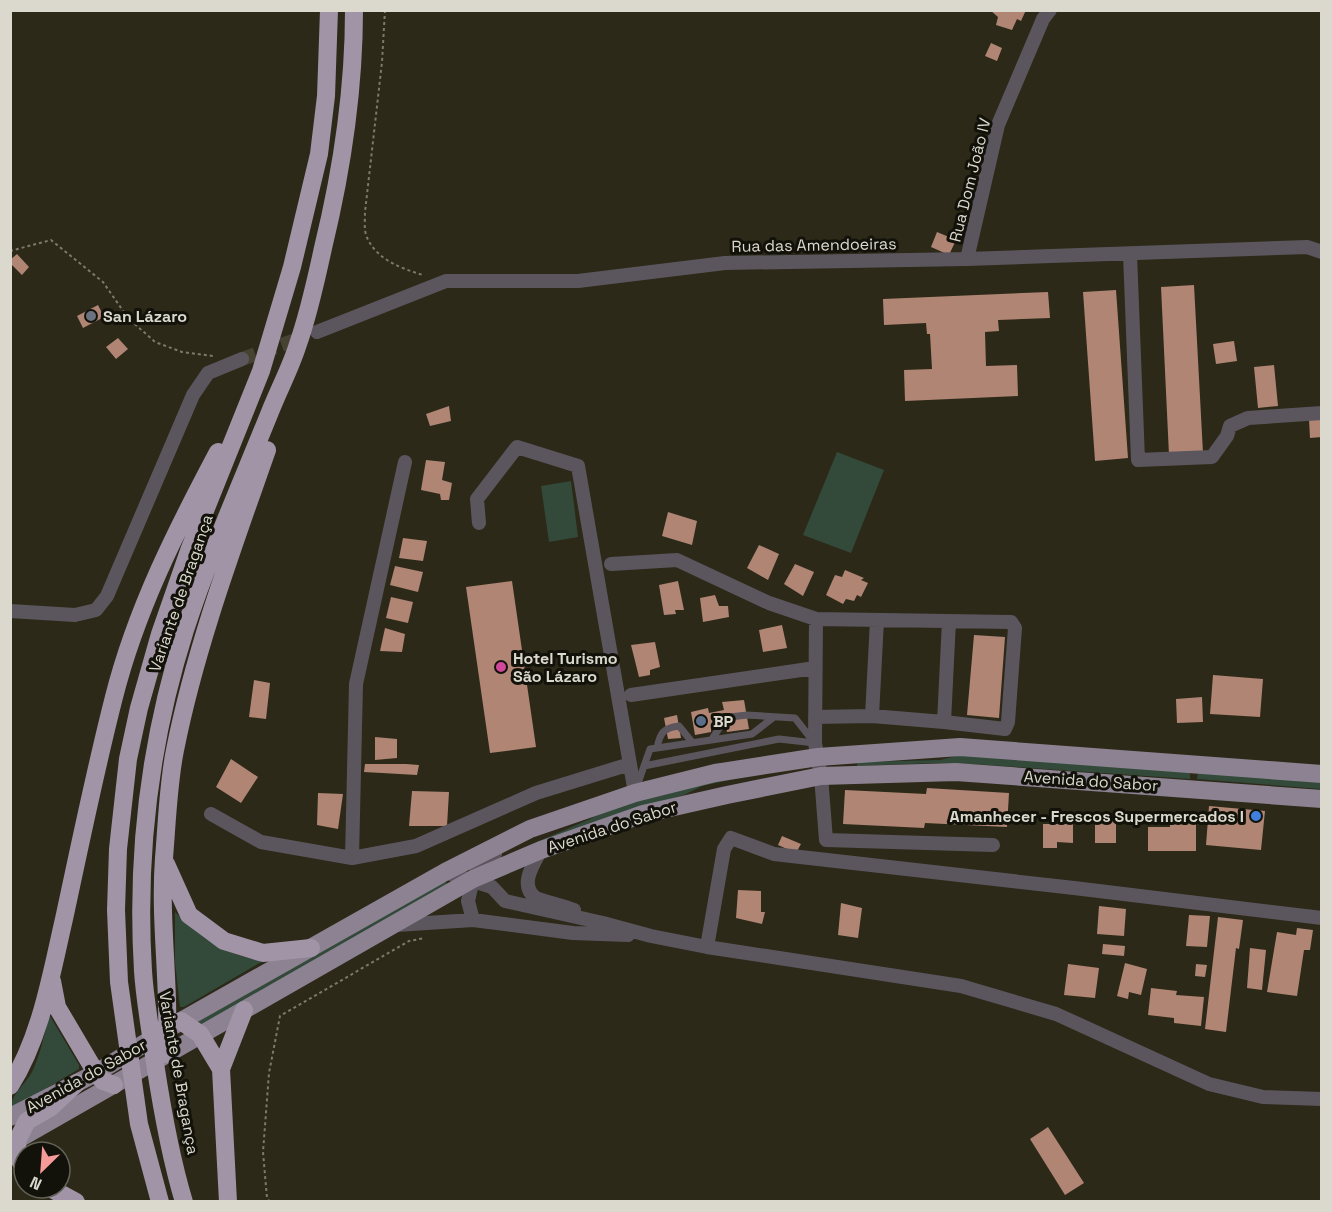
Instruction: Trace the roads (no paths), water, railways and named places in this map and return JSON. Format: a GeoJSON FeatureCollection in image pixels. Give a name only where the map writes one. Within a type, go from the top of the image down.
{"type":"FeatureCollection","features":[{"type":"Feature","properties":{"kind":"highway","name":"Variante de Bragança"},"geometry":{"type":"LineString","coordinates":[[160,1202],[139,1124],[119,982],[116,910],[118,849],[128,759],[139,708],[160,634],[190,548],[261,371],[292,267],[319,154],[326,96],[329,10]]}},
{"type":"Feature","properties":{"kind":"highway","name":"Variante de Bragança"},"geometry":{"type":"LineString","coordinates":[[184,1202],[163,1111],[143,969],[142,890],[146,813],[154,753],[166,697],[185,630],[208,564],[298,345],[312,296],[334,202],[349,117],[354,10]]}},
{"type":"Feature","properties":{"kind":"highway"},"geometry":{"type":"LineString","coordinates":[[166,1054],[175,1026],[163,942],[164,860],[174,753],[182,716],[207,630],[278,417],[298,345]]}},
{"type":"Feature","properties":{"kind":"highway"},"geometry":{"type":"LineString","coordinates":[[10,1086],[28,1054],[51,976],[114,696],[135,627],[166,552],[261,371]]}},
{"type":"Feature","properties":{"kind":"highway"},"geometry":{"type":"LineString","coordinates":[[164,860],[189,915],[224,941],[263,952],[311,948]]}},
{"type":"Feature","properties":{"kind":"highway"},"geometry":{"type":"LineString","coordinates":[[51,976],[57,1007],[96,1073],[104,1081],[114,1085]]}},
{"type":"Feature","properties":{"kind":"highway"},"geometry":{"type":"LineString","coordinates":[[228,1202],[221,1069],[244,1010]]}},
{"type":"Feature","properties":{"kind":"highway"},"geometry":{"type":"LineString","coordinates":[[175,1026],[200,1034],[221,1069]]}},
{"type":"Feature","properties":{"kind":"highway"},"geometry":{"type":"LineString","coordinates":[[15,1140],[27,1121],[50,1108],[77,1083]]}},
{"type":"Feature","properties":{"kind":"main road","name":"Avenida do Sabor"},"geometry":{"type":"LineString","coordinates":[[10,1117],[96,1073],[445,872],[530,829],[634,794],[817,750],[960,747],[1322,774]]}},
{"type":"Feature","properties":{"kind":"main road","name":"Avenida do Sabor"},"geometry":{"type":"LineString","coordinates":[[18,1140],[473,879],[541,850],[643,814],[821,776],[956,772],[1322,799]]}},
{"type":"Feature","properties":{"kind":"street","name":"Rua Dom João IV"},"geometry":{"type":"LineString","coordinates":[[967,259],[998,125],[1050,10]]}},
{"type":"Feature","properties":{"kind":"street","name":"Rua das Amendoeiras"},"geometry":{"type":"LineString","coordinates":[[317,332],[446,281],[578,281],[725,263],[967,259],[1307,247],[1322,252]]}},
{"type":"Feature","properties":{"kind":"street"},"geometry":{"type":"LineString","coordinates":[[1130,254],[1138,460],[1212,457],[1227,436],[1230,426],[1248,418],[1322,413]]}},
{"type":"Feature","properties":{"kind":"street"},"geometry":{"type":"LineString","coordinates":[[10,611],[75,615],[96,610],[107,596],[193,394],[208,373],[242,359]]}},
{"type":"Feature","properties":{"kind":"street"},"geometry":{"type":"LineString","coordinates":[[479,523],[477,499],[517,447],[578,466],[637,765],[634,794]]}},
{"type":"Feature","properties":{"kind":"street"},"geometry":{"type":"LineString","coordinates":[[352,858],[356,684],[405,462]]}},
{"type":"Feature","properties":{"kind":"street"},"geometry":{"type":"LineString","coordinates":[[611,564],[677,560],[769,603],[816,619],[1011,622],[1015,628],[1008,722],[1005,729],[873,716],[815,717]]}},
{"type":"Feature","properties":{"kind":"street"},"geometry":{"type":"LineString","coordinates":[[816,619],[815,717],[826,840],[993,845]]}},
{"type":"Feature","properties":{"kind":"street"},"geometry":{"type":"LineString","coordinates":[[873,716],[877,620]]}},
{"type":"Feature","properties":{"kind":"street"},"geometry":{"type":"LineString","coordinates":[[944,722],[949,621]]}},
{"type":"Feature","properties":{"kind":"street"},"geometry":{"type":"LineString","coordinates":[[630,694],[815,668]]}},
{"type":"Feature","properties":{"kind":"street"},"geometry":{"type":"LineString","coordinates":[[211,814],[261,842],[352,858],[416,846],[536,794],[637,765]]}},
{"type":"Feature","properties":{"kind":"street"},"geometry":{"type":"LineString","coordinates":[[473,920],[468,901],[473,879],[482,861],[514,845],[530,829]]}},
{"type":"Feature","properties":{"kind":"street"},"geometry":{"type":"LineString","coordinates":[[706,947],[724,849],[731,838],[774,854],[1322,918]]}},
{"type":"Feature","properties":{"kind":"street"},"geometry":{"type":"LineString","coordinates":[[541,850],[529,872],[528,885],[536,897],[560,904],[603,923]]}},
{"type":"Feature","properties":{"kind":"street"},"geometry":{"type":"LineString","coordinates":[[445,872],[473,879],[492,887],[505,901],[651,936],[706,947],[961,986],[1056,1014],[1209,1084],[1263,1097],[1322,1099]]}},
{"type":"Feature","properties":{"kind":"street"},"geometry":{"type":"LineString","coordinates":[[394,925],[473,920],[573,933],[651,936]]}},
{"type":"Feature","properties":{"kind":"lane"},"geometry":{"type":"LineString","coordinates":[[712,740],[730,717],[795,718],[817,750]]}},
{"type":"Feature","properties":{"kind":"lane"},"geometry":{"type":"LineString","coordinates":[[637,765],[650,748],[752,734],[774,717]]}},
{"type":"Feature","properties":{"kind":"lane"},"geometry":{"type":"LineString","coordinates":[[657,748],[659,735],[666,728],[679,726],[692,742]]}},
{"type":"Feature","properties":{"kind":"lane"},"geometry":{"type":"LineString","coordinates":[[637,765],[779,739],[817,750]]}},
{"type":"Feature","properties":{"kind":"tunnel"},"geometry":{"type":"LineString","coordinates":[[242,359],[304,337]]}},
{"type":"Feature","properties":{"kind":"place","name":"San Lázaro"},"geometry":{"type":"Point","coordinates":[91,316]}},
{"type":"Feature","properties":{"kind":"place","name":"Hotel Turismo São Lázaro"},"geometry":{"type":"Point","coordinates":[501,667]}},
{"type":"Feature","properties":{"kind":"place","name":"BP"},"geometry":{"type":"Point","coordinates":[701,721]}},
{"type":"Feature","properties":{"kind":"place","name":"Amanhecer - Frescos Supermercados I"},"geometry":{"type":"Point","coordinates":[1256,816]}}]}
